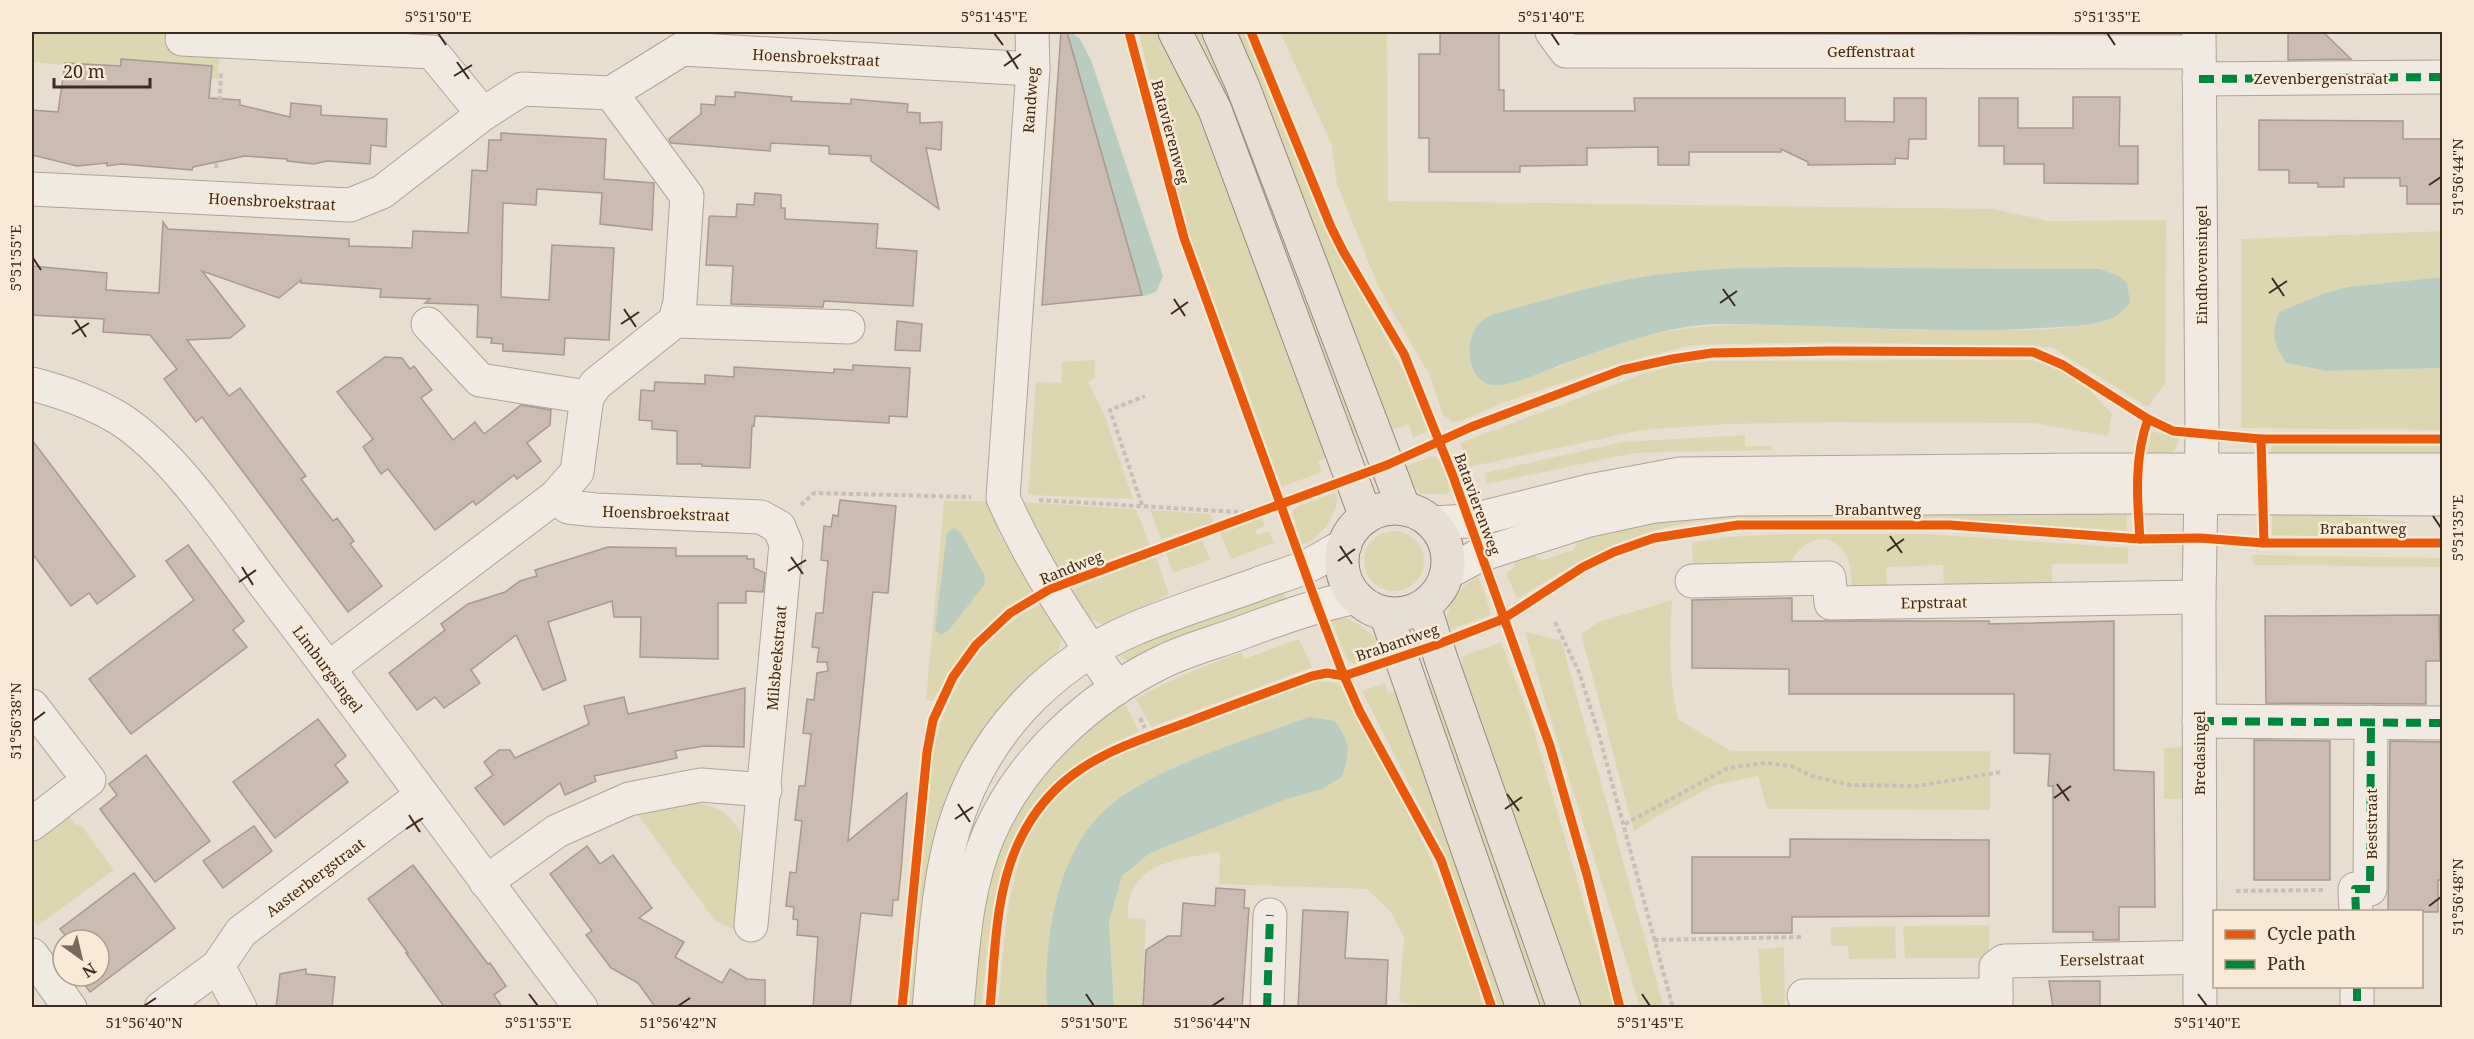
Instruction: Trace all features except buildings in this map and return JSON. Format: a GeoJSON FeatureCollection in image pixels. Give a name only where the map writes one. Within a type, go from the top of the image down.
{"type":"FeatureCollection","features":[{"type":"Feature","properties":{"kind":"main road"},"geometry":{"type":"LineString","coordinates":[[1175,32],[1215,110],[1366,517]]}},
{"type":"Feature","properties":{"kind":"main road"},"geometry":{"type":"LineString","coordinates":[[1219,32],[1418,515],[1443,537],[1448,554],[1448,572],[1443,585],[1435,597],[1424,606],[1406,614],[1386,614],[1375,610],[1356,597],[1346,581],[1342,563],[1345,545],[1350,534],[1366,517],[1390,508],[1418,515]]}},
{"type":"Feature","properties":{"kind":"main road"},"geometry":{"type":"LineString","coordinates":[[1424,606],[1564,1008]]}},
{"type":"Feature","properties":{"kind":"main road"},"geometry":{"type":"LineString","coordinates":[[1386,614],[1523,1008]]}},
{"type":"Feature","properties":{"kind":"street","name":"Randweg"},"geometry":{"type":"LineString","coordinates":[[1032,32],[1033,69],[1003,498],[1043,578],[1117,688]]}},
{"type":"Feature","properties":{"kind":"street","name":"Geffenstraat"},"geometry":{"type":"LineString","coordinates":[[1552,32],[1566,51],[2199,54]]}},
{"type":"Feature","properties":{"kind":"street"},"geometry":{"type":"LineString","coordinates":[[182,39],[432,52],[483,114]]}},
{"type":"Feature","properties":{"kind":"street","name":"Hoensbroekstraat"},"geometry":{"type":"LineString","coordinates":[[32,189],[350,205],[382,192],[483,114],[522,89],[611,93],[682,49],[1033,69]]}},
{"type":"Feature","properties":{"kind":"street","name":"Zevenbergenstraat"},"geometry":{"type":"LineString","coordinates":[[2199,54],[2442,77]]}},
{"type":"Feature","properties":{"kind":"street","name":"Eindhovensingel"},"geometry":{"type":"LineString","coordinates":[[2199,54],[2201,484]]}},
{"type":"Feature","properties":{"kind":"street"},"geometry":{"type":"LineString","coordinates":[[329,668],[555,497],[577,472],[587,397],[596,384],[675,321],[680,302],[687,196],[611,93]]}},
{"type":"Feature","properties":{"kind":"street"},"geometry":{"type":"LineString","coordinates":[[675,321],[848,327]]}},
{"type":"Feature","properties":{"kind":"street"},"geometry":{"type":"LineString","coordinates":[[428,324],[480,380],[587,397]]}},
{"type":"Feature","properties":{"kind":"street","name":"Limburgsingel"},"geometry":{"type":"LineString","coordinates":[[32,384],[72,394],[120,420],[171,463],[329,668],[581,1008]]}},
{"type":"Feature","properties":{"kind":"street","name":"Brabantweg"},"geometry":{"type":"LineString","coordinates":[[1448,572],[1480,555],[1586,521],[1654,506],[1736,499],[2201,484],[2442,470]]}},
{"type":"Feature","properties":{"kind":"street","name":"Brabantweg"},"geometry":{"type":"LineString","coordinates":[[1418,515],[1469,521],[1589,490],[1680,474],[1749,473],[2201,484],[2442,499]]}},
{"type":"Feature","properties":{"kind":"street","name":"Bredasingel"},"geometry":{"type":"LineString","coordinates":[[2200,1008],[2207,957],[2199,721],[2201,484]]}},
{"type":"Feature","properties":{"kind":"street","name":"Hoensbroekstraat"},"geometry":{"type":"LineString","coordinates":[[555,497],[568,507],[761,517],[778,526]]}},
{"type":"Feature","properties":{"kind":"street","name":"Milsbeekstraat"},"geometry":{"type":"LineString","coordinates":[[751,926],[786,544],[778,526]]}},
{"type":"Feature","properties":{"kind":"street"},"geometry":{"type":"LineString","coordinates":[[929,1008],[941,888],[954,827],[977,769],[1006,725],[1046,682],[1090,650],[1143,626],[1304,568],[1345,545]]}},
{"type":"Feature","properties":{"kind":"street","name":"Erpstraat"},"geometry":{"type":"LineString","coordinates":[[1692,581],[1829,578],[1831,603],[2199,597]]}},
{"type":"Feature","properties":{"kind":"street"},"geometry":{"type":"LineString","coordinates":[[957,1008],[970,893],[988,836],[1010,791],[1056,737],[1117,688],[1163,661],[1317,605],[1356,597]]}},
{"type":"Feature","properties":{"kind":"street"},"geometry":{"type":"LineString","coordinates":[[32,706],[89,780],[32,824]]}},
{"type":"Feature","properties":{"kind":"street"},"geometry":{"type":"LineString","coordinates":[[2199,721],[2442,723]]}},
{"type":"Feature","properties":{"kind":"street","name":"Beststraat"},"geometry":{"type":"LineString","coordinates":[[2355,900],[2370,890],[2371,722]]}},
{"type":"Feature","properties":{"kind":"street"},"geometry":{"type":"LineString","coordinates":[[486,882],[557,831],[629,799],[701,785],[765,790]]}},
{"type":"Feature","properties":{"kind":"street","name":"Aasterbergstraat"},"geometry":{"type":"LineString","coordinates":[[161,1008],[218,966],[241,932],[422,796]]}},
{"type":"Feature","properties":{"kind":"street"},"geometry":{"type":"LineString","coordinates":[[1266,1008],[1270,915]]}},
{"type":"Feature","properties":{"kind":"street"},"geometry":{"type":"LineString","coordinates":[[32,955],[70,1008]]}},
{"type":"Feature","properties":{"kind":"street","name":"Eerselstraat"},"geometry":{"type":"LineString","coordinates":[[1996,1001],[1996,967],[2004,961],[2207,957]]}},
{"type":"Feature","properties":{"kind":"street"},"geometry":{"type":"LineString","coordinates":[[218,966],[240,1008]]}},
{"type":"Feature","properties":{"kind":"street"},"geometry":{"type":"LineString","coordinates":[[2357,988],[2357,1008]]}},
{"type":"Feature","properties":{"kind":"street"},"geometry":{"type":"LineString","coordinates":[[1804,996],[1996,1001]]}},
{"type":"Feature","properties":{"kind":"path"},"geometry":{"type":"LineString","coordinates":[[215,198],[222,42]]}},
{"type":"Feature","properties":{"kind":"path"},"geometry":{"type":"LineString","coordinates":[[1142,505],[1110,410],[1145,396]]}},
{"type":"Feature","properties":{"kind":"path"},"geometry":{"type":"LineString","coordinates":[[778,526],[814,493],[1003,498],[1258,512]]}},
{"type":"Feature","properties":{"kind":"path"},"geometry":{"type":"LineString","coordinates":[[1232,521],[1258,512]]}},
{"type":"Feature","properties":{"kind":"path"},"geometry":{"type":"LineString","coordinates":[[1555,622],[1579,672],[1625,824],[1673,1008]]}},
{"type":"Feature","properties":{"kind":"path"},"geometry":{"type":"LineString","coordinates":[[1138,740],[1147,732],[1140,718]]}},
{"type":"Feature","properties":{"kind":"path"},"geometry":{"type":"LineString","coordinates":[[1625,824],[1728,768],[1765,763],[1791,766],[1812,776],[1850,785],[1918,786],[2001,772]]}},
{"type":"Feature","properties":{"kind":"path"},"geometry":{"type":"LineString","coordinates":[[2236,891],[2355,900]]}},
{"type":"Feature","properties":{"kind":"path"},"geometry":{"type":"LineString","coordinates":[[1654,940],[1801,937]]}},
{"type":"Feature","properties":{"kind":"shaded area"},"geometry":{"type":"Polygon","coordinates":[[[32,32],[188,32],[219,56],[218,79],[32,62],[32,32]]]}},
{"type":"Feature","properties":{"kind":"shaded area"},"geometry":{"type":"Polygon","coordinates":[[[1139,32],[1161,32],[1215,144],[1333,455],[1318,461],[1322,472],[1281,487],[1180,208],[1139,32]]]}},
{"type":"Feature","properties":{"kind":"shaded area"},"geometry":{"type":"Polygon","coordinates":[[[1188,32],[1207,32],[1365,442],[1354,447],[1188,32]]]}},
{"type":"Feature","properties":{"kind":"shaded area"},"geometry":{"type":"Polygon","coordinates":[[[1231,32],[1246,32],[1319,216],[1413,388],[1430,430],[1413,438],[1409,424],[1385,433],[1231,32]]]}},
{"type":"Feature","properties":{"kind":"shaded area"},"geometry":{"type":"Polygon","coordinates":[[[1280,32],[1387,32],[1388,201],[1993,209],[2050,221],[2166,220],[2165,384],[2148,407],[2053,348],[2033,346],[1829,342],[1693,345],[1617,364],[1453,422],[1443,415],[1430,376],[1379,288],[1337,184],[1331,143],[1280,32]],[[1756,268],[1700,270],[1650,276],[1605,285],[1493,314],[1474,342],[1470,357],[1471,365],[1484,383],[1494,384],[1532,376],[1630,340],[1693,328],[1725,325],[1757,324],[1910,330],[2018,330],[2077,326],[2116,316],[2119,276],[2100,269],[1756,268]]]}},
{"type":"Feature","properties":{"kind":"shaded area"},"geometry":{"type":"Polygon","coordinates":[[[1072,33],[1080,39],[1091,60],[1163,276],[1156,292],[1144,296],[1101,280],[1062,36],[1072,33]]]}},
{"type":"Feature","properties":{"kind":"shaded area"},"geometry":{"type":"Polygon","coordinates":[[[2442,231],[2442,277],[2348,287],[2325,293],[2279,312],[2287,363],[2327,371],[2442,368],[2442,430],[2241,428],[2241,239],[2442,231]]]}},
{"type":"Feature","properties":{"kind":"shaded area"},"geometry":{"type":"Polygon","coordinates":[[[1785,267],[2100,269],[2119,276],[2127,283],[2130,303],[2118,315],[2090,324],[2001,330],[1921,330],[1762,324],[1701,325],[1660,332],[1619,344],[1527,378],[1501,385],[1487,384],[1477,377],[1471,364],[1469,351],[1477,326],[1493,314],[1605,285],[1650,276],[1728,268],[1785,267]]]}},
{"type":"Feature","properties":{"kind":"shaded area"},"geometry":{"type":"Polygon","coordinates":[[[2442,277],[2442,368],[2327,371],[2286,363],[2278,350],[2274,333],[2279,312],[2325,293],[2348,287],[2442,277]]]}},
{"type":"Feature","properties":{"kind":"shaded area"},"geometry":{"type":"Polygon","coordinates":[[[1095,360],[1095,378],[1088,382],[1103,412],[1133,499],[1028,495],[1036,382],[1061,383],[1062,362],[1095,360]]]}},
{"type":"Feature","properties":{"kind":"shaded area"},"geometry":{"type":"Polygon","coordinates":[[[2020,360],[2042,362],[2053,366],[2072,376],[2089,390],[2112,414],[2108,436],[2033,423],[1728,424],[1642,430],[1469,467],[1460,443],[1640,375],[1676,365],[1708,361],[2020,360]]]}},
{"type":"Feature","properties":{"kind":"shaded area"},"geometry":{"type":"Polygon","coordinates":[[[2151,431],[2179,438],[2172,453],[2147,462],[2151,431]]]}},
{"type":"Feature","properties":{"kind":"shaded area"},"geometry":{"type":"Polygon","coordinates":[[[1745,435],[1745,446],[1772,446],[1772,450],[1633,453],[1487,484],[1484,473],[1623,442],[1745,435]]]}},
{"type":"Feature","properties":{"kind":"shaded area"},"geometry":{"type":"Polygon","coordinates":[[[2271,445],[2442,446],[2442,463],[2271,463],[2271,445]]]}},
{"type":"Feature","properties":{"kind":"shaded area"},"geometry":{"type":"Polygon","coordinates":[[[1434,456],[1440,461],[1451,490],[1446,494],[1421,494],[1406,479],[1402,467],[1434,456]]]}},
{"type":"Feature","properties":{"kind":"shaded area"},"geometry":{"type":"Polygon","coordinates":[[[1334,493],[1337,495],[1331,519],[1316,537],[1302,545],[1292,511],[1299,506],[1334,493]]]}},
{"type":"Feature","properties":{"kind":"shaded area"},"geometry":{"type":"Polygon","coordinates":[[[944,501],[990,501],[1000,536],[1033,592],[987,625],[952,668],[933,701],[926,700],[944,501]]]}},
{"type":"Feature","properties":{"kind":"shaded area"},"geometry":{"type":"Polygon","coordinates":[[[1020,502],[1136,509],[1150,545],[1060,577],[1020,502]]]}},
{"type":"Feature","properties":{"kind":"shaded area"},"geometry":{"type":"Polygon","coordinates":[[[2272,508],[2406,522],[2405,538],[2272,535],[2272,508]]]}},
{"type":"Feature","properties":{"kind":"shaded area"},"geometry":{"type":"Polygon","coordinates":[[[2127,509],[2127,531],[1902,521],[1711,520],[1673,526],[1611,547],[1554,576],[1517,599],[1506,573],[1514,568],[1513,560],[1529,553],[1542,560],[1573,550],[1579,538],[1681,514],[2127,509]]]}},
{"type":"Feature","properties":{"kind":"shaded area"},"geometry":{"type":"Polygon","coordinates":[[[1150,510],[1210,514],[1214,522],[1161,539],[1150,510]]]}},
{"type":"Feature","properties":{"kind":"shaded area"},"geometry":{"type":"Polygon","coordinates":[[[1262,517],[1265,526],[1255,530],[1257,535],[1269,531],[1274,543],[1231,559],[1220,533],[1262,517]]]}},
{"type":"Feature","properties":{"kind":"shaded area"},"geometry":{"type":"Polygon","coordinates":[[[954,528],[960,532],[985,576],[984,585],[949,630],[941,635],[935,630],[947,533],[954,528]]]}},
{"type":"Feature","properties":{"kind":"shaded area"},"geometry":{"type":"Polygon","coordinates":[[[1388,531],[1400,531],[1411,536],[1419,544],[1424,561],[1422,573],[1411,586],[1400,591],[1388,591],[1377,586],[1369,578],[1364,567],[1364,555],[1369,544],[1377,536],[1388,531]]]}},
{"type":"Feature","properties":{"kind":"shaded area"},"geometry":{"type":"Polygon","coordinates":[[[1783,534],[1929,534],[2128,548],[2128,564],[2052,564],[2052,587],[1944,587],[1943,565],[1886,567],[1887,589],[1852,589],[1849,565],[1844,552],[1837,544],[1822,539],[1807,544],[1794,557],[1790,565],[1693,569],[1692,543],[1728,537],[1783,534]]]}},
{"type":"Feature","properties":{"kind":"shaded area"},"geometry":{"type":"Polygon","coordinates":[[[1202,540],[1210,560],[1173,573],[1166,553],[1202,540]]]}},
{"type":"Feature","properties":{"kind":"shaded area"},"geometry":{"type":"Polygon","coordinates":[[[2252,555],[2442,558],[2442,567],[2253,565],[2252,555]]]}},
{"type":"Feature","properties":{"kind":"shaded area"},"geometry":{"type":"Polygon","coordinates":[[[1156,556],[1169,594],[1105,626],[1085,615],[1068,591],[1156,556]]]}},
{"type":"Feature","properties":{"kind":"shaded area"},"geometry":{"type":"Polygon","coordinates":[[[1479,577],[1490,615],[1444,632],[1454,599],[1465,586],[1479,577]]]}},
{"type":"Feature","properties":{"kind":"shaded area"},"geometry":{"type":"Polygon","coordinates":[[[1281,587],[1288,604],[1131,663],[1119,656],[1114,649],[1281,587]]]}},
{"type":"Feature","properties":{"kind":"shaded area"},"geometry":{"type":"Polygon","coordinates":[[[1672,600],[1670,660],[1678,719],[1731,751],[1990,751],[1990,810],[1767,809],[1758,776],[1715,785],[1634,831],[1581,634],[1599,622],[1672,600]]]}},
{"type":"Feature","properties":{"kind":"shaded area"},"geometry":{"type":"Polygon","coordinates":[[[1041,604],[1059,632],[1061,642],[1057,655],[1003,706],[984,727],[973,747],[918,1007],[907,1008],[932,751],[939,728],[958,685],[984,647],[1000,631],[1041,604]]]}},
{"type":"Feature","properties":{"kind":"shaded area"},"geometry":{"type":"Polygon","coordinates":[[[1336,615],[1366,629],[1387,654],[1358,664],[1350,663],[1330,617],[1336,615]]]}},
{"type":"Feature","properties":{"kind":"shaded area"},"geometry":{"type":"Polygon","coordinates":[[[1525,632],[1561,640],[1664,1007],[1640,1007],[1525,632]]]}},
{"type":"Feature","properties":{"kind":"shaded area"},"geometry":{"type":"Polygon","coordinates":[[[1299,639],[1312,667],[1151,727],[1136,699],[1175,679],[1242,652],[1244,659],[1299,639]]]}},
{"type":"Feature","properties":{"kind":"shaded area"},"geometry":{"type":"Polygon","coordinates":[[[1501,642],[1531,721],[1614,1007],[1577,1007],[1453,669],[1463,665],[1461,657],[1501,642]]]}},
{"type":"Feature","properties":{"kind":"shaded area"},"geometry":{"type":"Polygon","coordinates":[[[1436,677],[1555,1007],[1535,1007],[1422,683],[1436,677]]]}},
{"type":"Feature","properties":{"kind":"shaded area"},"geometry":{"type":"Polygon","coordinates":[[[1318,681],[1338,683],[1343,687],[1428,852],[1454,915],[1484,1007],[1409,1007],[1409,1004],[1399,1002],[1404,938],[1391,912],[1367,889],[1219,884],[1220,852],[1172,861],[1145,874],[1136,885],[1130,899],[1128,918],[1146,919],[1142,1007],[1114,1007],[1109,922],[1122,876],[1150,853],[1287,799],[1322,789],[1202,759],[1184,763],[1127,793],[1101,815],[1081,842],[1066,871],[1056,902],[1047,971],[1047,1007],[998,1008],[1007,920],[1015,876],[1029,836],[1053,802],[1084,774],[1107,759],[1318,681]]]}},
{"type":"Feature","properties":{"kind":"shaded area"},"geometry":{"type":"Polygon","coordinates":[[[1385,683],[1388,693],[1402,690],[1511,1007],[1499,1007],[1446,856],[1362,691],[1385,683]]]}},
{"type":"Feature","properties":{"kind":"shaded area"},"geometry":{"type":"Polygon","coordinates":[[[1122,697],[1139,732],[1092,754],[1057,780],[1031,808],[1013,840],[1001,876],[992,915],[981,1007],[966,1008],[980,894],[1013,806],[1064,746],[1122,697]]]}},
{"type":"Feature","properties":{"kind":"shaded area"},"geometry":{"type":"Polygon","coordinates":[[[1309,717],[1335,721],[1344,736],[1348,754],[1342,777],[1322,789],[1287,799],[1150,853],[1122,876],[1109,922],[1114,1007],[1047,1007],[1050,931],[1055,905],[1072,856],[1084,834],[1100,815],[1119,799],[1169,770],[1198,757],[1309,717]]]}},
{"type":"Feature","properties":{"kind":"shaded area"},"geometry":{"type":"Polygon","coordinates":[[[2185,747],[2185,799],[2164,799],[2164,748],[2185,747]]]}},
{"type":"Feature","properties":{"kind":"shaded area"},"geometry":{"type":"Polygon","coordinates":[[[692,803],[716,808],[729,816],[742,837],[744,855],[736,930],[715,921],[638,815],[692,803]]]}},
{"type":"Feature","properties":{"kind":"shaded area"},"geometry":{"type":"Polygon","coordinates":[[[66,812],[77,826],[80,824],[114,870],[37,926],[32,918],[32,837],[66,812]]]}},
{"type":"Feature","properties":{"kind":"shaded area"},"geometry":{"type":"Polygon","coordinates":[[[1989,925],[1989,954],[1983,979],[1978,980],[1978,958],[1905,958],[1903,926],[1989,925]]]}},
{"type":"Feature","properties":{"kind":"shaded area"},"geometry":{"type":"Polygon","coordinates":[[[1895,926],[1896,958],[1849,959],[1848,946],[1831,946],[1831,927],[1895,926]]]}},
{"type":"Feature","properties":{"kind":"shaded area"},"geometry":{"type":"Polygon","coordinates":[[[1784,947],[1785,1007],[1762,1007],[1758,949],[1784,947]]]}},
{"type":"Feature","properties":{"kind":"marked path"},"geometry":{"type":"LineString","coordinates":[[2199,79],[2442,77]]}},
{"type":"Feature","properties":{"kind":"marked path"},"geometry":{"type":"LineString","coordinates":[[2199,721],[2442,723]]}},
{"type":"Feature","properties":{"kind":"marked path"},"geometry":{"type":"LineString","coordinates":[[2356,910],[2355,889],[2370,889],[2371,722]]}},
{"type":"Feature","properties":{"kind":"marked path"},"geometry":{"type":"LineString","coordinates":[[1267,1008],[1270,915]]}},
{"type":"Feature","properties":{"kind":"marked path"},"geometry":{"type":"LineString","coordinates":[[2357,988],[2357,1008]]}},
{"type":"Feature","properties":{"kind":"cycle path","name":"Batavierenweg"},"geometry":{"type":"LineString","coordinates":[[1129,32],[1184,238],[1317,605],[1360,712],[1441,860],[1492,1008]]}},
{"type":"Feature","properties":{"kind":"cycle path","name":"Batavierenweg"},"geometry":{"type":"LineString","coordinates":[[1251,32],[1331,227],[1404,354],[1453,476],[1550,746],[1587,875],[1620,1008]]}},
{"type":"Feature","properties":{"kind":"cycle path"},"geometry":{"type":"LineString","coordinates":[[902,1008],[927,752],[933,720],[953,677],[976,645],[1010,613],[1050,589],[1387,465],[1471,427],[1622,370],[1712,353],[2033,352],[2063,365],[2148,419],[2173,431],[2261,439],[2442,439]]}},
{"type":"Feature","properties":{"kind":"cycle path"},"geometry":{"type":"LineString","coordinates":[[2140,539],[2139,463],[2140,448],[2148,419]]}},
{"type":"Feature","properties":{"kind":"cycle path"},"geometry":{"type":"LineString","coordinates":[[2261,439],[2264,543]]}},
{"type":"Feature","properties":{"kind":"cycle path"},"geometry":{"type":"LineString","coordinates":[[990,1008],[1000,905],[1017,846],[1031,819],[1048,797],[1088,764],[1135,742],[1312,676],[1327,673],[1344,676],[1436,645],[1503,619],[1583,567],[1614,552],[1654,538],[1738,525],[1950,525],[2140,539],[2200,538],[2264,543],[2442,543]]}}]}
